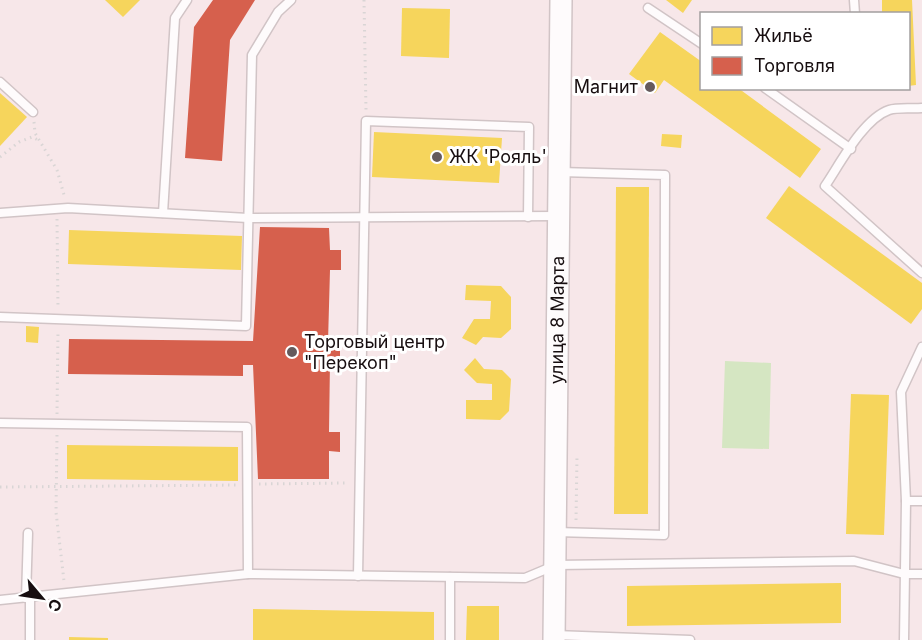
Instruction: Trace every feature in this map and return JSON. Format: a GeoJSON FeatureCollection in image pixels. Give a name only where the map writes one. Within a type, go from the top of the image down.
{"type":"FeatureCollection","features":[{"type":"Feature","properties":{"kind":"street","name":"улица 8 Марта"},"geometry":{"type":"LineString","coordinates":[[554,638],[561,0]]}},
{"type":"Feature","properties":{"kind":"lane"},"geometry":{"type":"LineString","coordinates":[[163,213],[175,18],[187,0]]}},
{"type":"Feature","properties":{"kind":"lane"},"geometry":{"type":"LineString","coordinates":[[0,317],[246,326],[252,55],[278,12],[291,0]]}},
{"type":"Feature","properties":{"kind":"lane"},"geometry":{"type":"LineString","coordinates":[[648,8],[700,43]]}},
{"type":"Feature","properties":{"kind":"lane"},"geometry":{"type":"LineString","coordinates":[[0,82],[33,112]]}},
{"type":"Feature","properties":{"kind":"lane"},"geometry":{"type":"LineString","coordinates":[[768,90],[851,149]]}},
{"type":"Feature","properties":{"kind":"lane"},"geometry":{"type":"LineString","coordinates":[[922,108],[891,110],[879,115],[868,125],[825,186],[922,273]]}},
{"type":"Feature","properties":{"kind":"lane"},"geometry":{"type":"LineString","coordinates":[[358,576],[366,121],[529,127],[528,217]]}},
{"type":"Feature","properties":{"kind":"lane"},"geometry":{"type":"LineString","coordinates":[[556,532],[664,535],[665,175],[560,172]]}},
{"type":"Feature","properties":{"kind":"lane"},"geometry":{"type":"LineString","coordinates":[[0,213],[57,211],[68,208],[248,218],[560,216]]}},
{"type":"Feature","properties":{"kind":"lane"},"geometry":{"type":"LineString","coordinates":[[904,640],[906,501],[901,392],[922,347]]}},
{"type":"Feature","properties":{"kind":"lane"},"geometry":{"type":"LineString","coordinates":[[0,423],[247,427],[248,574]]}},
{"type":"Feature","properties":{"kind":"lane"},"geometry":{"type":"LineString","coordinates":[[906,501],[922,501]]}},
{"type":"Feature","properties":{"kind":"lane"},"geometry":{"type":"LineString","coordinates":[[28,533],[30,640]]}},
{"type":"Feature","properties":{"kind":"lane"},"geometry":{"type":"LineString","coordinates":[[0,600],[65,595],[248,574],[525,578],[555,565],[854,561],[904,574],[922,573]]}},
{"type":"Feature","properties":{"kind":"lane"},"geometry":{"type":"LineString","coordinates":[[450,577],[450,640]]}},
{"type":"Feature","properties":{"kind":"lane"},"geometry":{"type":"LineString","coordinates":[[554,638],[684,639]]}},
{"type":"Feature","properties":{"kind":"path"},"geometry":{"type":"LineString","coordinates":[[364,0],[366,121]]}},
{"type":"Feature","properties":{"kind":"path"},"geometry":{"type":"LineString","coordinates":[[33,112],[35,133],[57,170],[68,208]]}},
{"type":"Feature","properties":{"kind":"path"},"geometry":{"type":"LineString","coordinates":[[0,157],[19,142],[32,137],[40,140]]}},
{"type":"Feature","properties":{"kind":"path"},"geometry":{"type":"LineString","coordinates":[[57,211],[56,512],[65,595]]}},
{"type":"Feature","properties":{"kind":"path"},"geometry":{"type":"LineString","coordinates":[[0,487],[359,483]]}},
{"type":"Feature","properties":{"kind":"green space"},"geometry":{"type":"Polygon","coordinates":[[[725,361],[771,363],[769,449],[722,448],[725,361]]]}},
{"type":"Feature","properties":{"kind":"building: Жильё"},"geometry":{"type":"Polygon","coordinates":[[[105,0],[140,0],[123,17],[105,0]]]}},
{"type":"Feature","properties":{"kind":"building: Жильё"},"geometry":{"type":"Polygon","coordinates":[[[666,0],[692,0],[683,13],[666,0]]]}},
{"type":"Feature","properties":{"kind":"building: Жильё"},"geometry":{"type":"Polygon","coordinates":[[[882,0],[912,0],[916,85],[910,86],[910,12],[882,12],[882,0]]]}},
{"type":"Feature","properties":{"kind":"building: Жильё"},"geometry":{"type":"Polygon","coordinates":[[[402,8],[450,9],[449,58],[401,56],[402,8]]]}},
{"type":"Feature","properties":{"kind":"building: Жильё"},"geometry":{"type":"Polygon","coordinates":[[[660,32],[700,61],[700,90],[741,90],[821,149],[800,178],[664,80],[655,93],[629,74],[660,32]]]}},
{"type":"Feature","properties":{"kind":"building: Жильё"},"geometry":{"type":"Polygon","coordinates":[[[0,93],[27,117],[0,146],[0,93]]]}},
{"type":"Feature","properties":{"kind":"building: Жильё","name":"ЖК 'Рояль'"},"geometry":{"type":"Polygon","coordinates":[[[374,132],[502,138],[499,183],[372,177],[374,132]]]}},
{"type":"Feature","properties":{"kind":"building: Жильё"},"geometry":{"type":"Polygon","coordinates":[[[662,134],[682,135],[681,148],[661,146],[662,134]]]}},
{"type":"Feature","properties":{"kind":"building: Жильё"},"geometry":{"type":"Polygon","coordinates":[[[789,186],[922,283],[922,309],[911,324],[766,218],[789,186]]]}},
{"type":"Feature","properties":{"kind":"building: Жильё"},"geometry":{"type":"Polygon","coordinates":[[[616,187],[649,187],[648,514],[614,514],[616,187]]]}},
{"type":"Feature","properties":{"kind":"building: Жильё"},"geometry":{"type":"Polygon","coordinates":[[[69,230],[242,236],[241,270],[68,264],[69,230]]]}},
{"type":"Feature","properties":{"kind":"building: Жильё"},"geometry":{"type":"Polygon","coordinates":[[[466,285],[501,286],[511,297],[511,329],[501,338],[483,337],[476,345],[462,338],[474,319],[490,319],[491,301],[465,300],[466,285]]]}},
{"type":"Feature","properties":{"kind":"building: Жильё"},"geometry":{"type":"Polygon","coordinates":[[[26,326],[39,327],[38,343],[26,342],[26,326]]]}},
{"type":"Feature","properties":{"kind":"building: Жильё"},"geometry":{"type":"Polygon","coordinates":[[[475,358],[484,369],[502,370],[511,379],[509,411],[500,420],[466,419],[466,400],[492,400],[492,384],[477,383],[464,370],[475,358]]]}},
{"type":"Feature","properties":{"kind":"building: Жильё"},"geometry":{"type":"Polygon","coordinates":[[[851,394],[889,395],[884,535],[846,534],[851,394]]]}},
{"type":"Feature","properties":{"kind":"building: Жильё"},"geometry":{"type":"Polygon","coordinates":[[[67,445],[238,447],[238,481],[67,479],[67,445]]]}},
{"type":"Feature","properties":{"kind":"building: Жильё"},"geometry":{"type":"Polygon","coordinates":[[[841,583],[841,623],[627,626],[627,586],[841,583]]]}},
{"type":"Feature","properties":{"kind":"building: Жильё"},"geometry":{"type":"Polygon","coordinates":[[[467,606],[499,606],[499,640],[466,640],[467,606]]]}},
{"type":"Feature","properties":{"kind":"building: Жильё"},"geometry":{"type":"Polygon","coordinates":[[[253,609],[434,612],[434,640],[253,640],[253,609]]]}},
{"type":"Feature","properties":{"kind":"building: Жильё"},"geometry":{"type":"Polygon","coordinates":[[[69,637],[108,638],[108,640],[69,640],[69,637]]]}},
{"type":"Feature","properties":{"kind":"building: Торговля"},"geometry":{"type":"Polygon","coordinates":[[[213,0],[255,0],[230,40],[222,161],[185,158],[194,27],[213,0]]]}},
{"type":"Feature","properties":{"kind":"building: Торговля","name":"Торговый центр \"Перекоп\""},"geometry":{"type":"Polygon","coordinates":[[[260,227],[329,228],[330,250],[341,250],[341,270],[330,270],[328,342],[340,342],[340,361],[330,361],[329,432],[340,432],[340,452],[329,451],[329,479],[258,479],[253,365],[243,365],[243,376],[68,374],[69,339],[253,341],[260,227]]]}},
{"type":"Feature","properties":{"kind":"place","name":"Магнит"},"geometry":{"type":"Point","coordinates":[650,87]}},
{"type":"Feature","properties":{"kind":"place","name":"ЖК 'Рояль'"},"geometry":{"type":"Point","coordinates":[437,157]}},
{"type":"Feature","properties":{"kind":"place","name":"Торговый центр \"Перекоп\""},"geometry":{"type":"Point","coordinates":[292,352]}}]}
